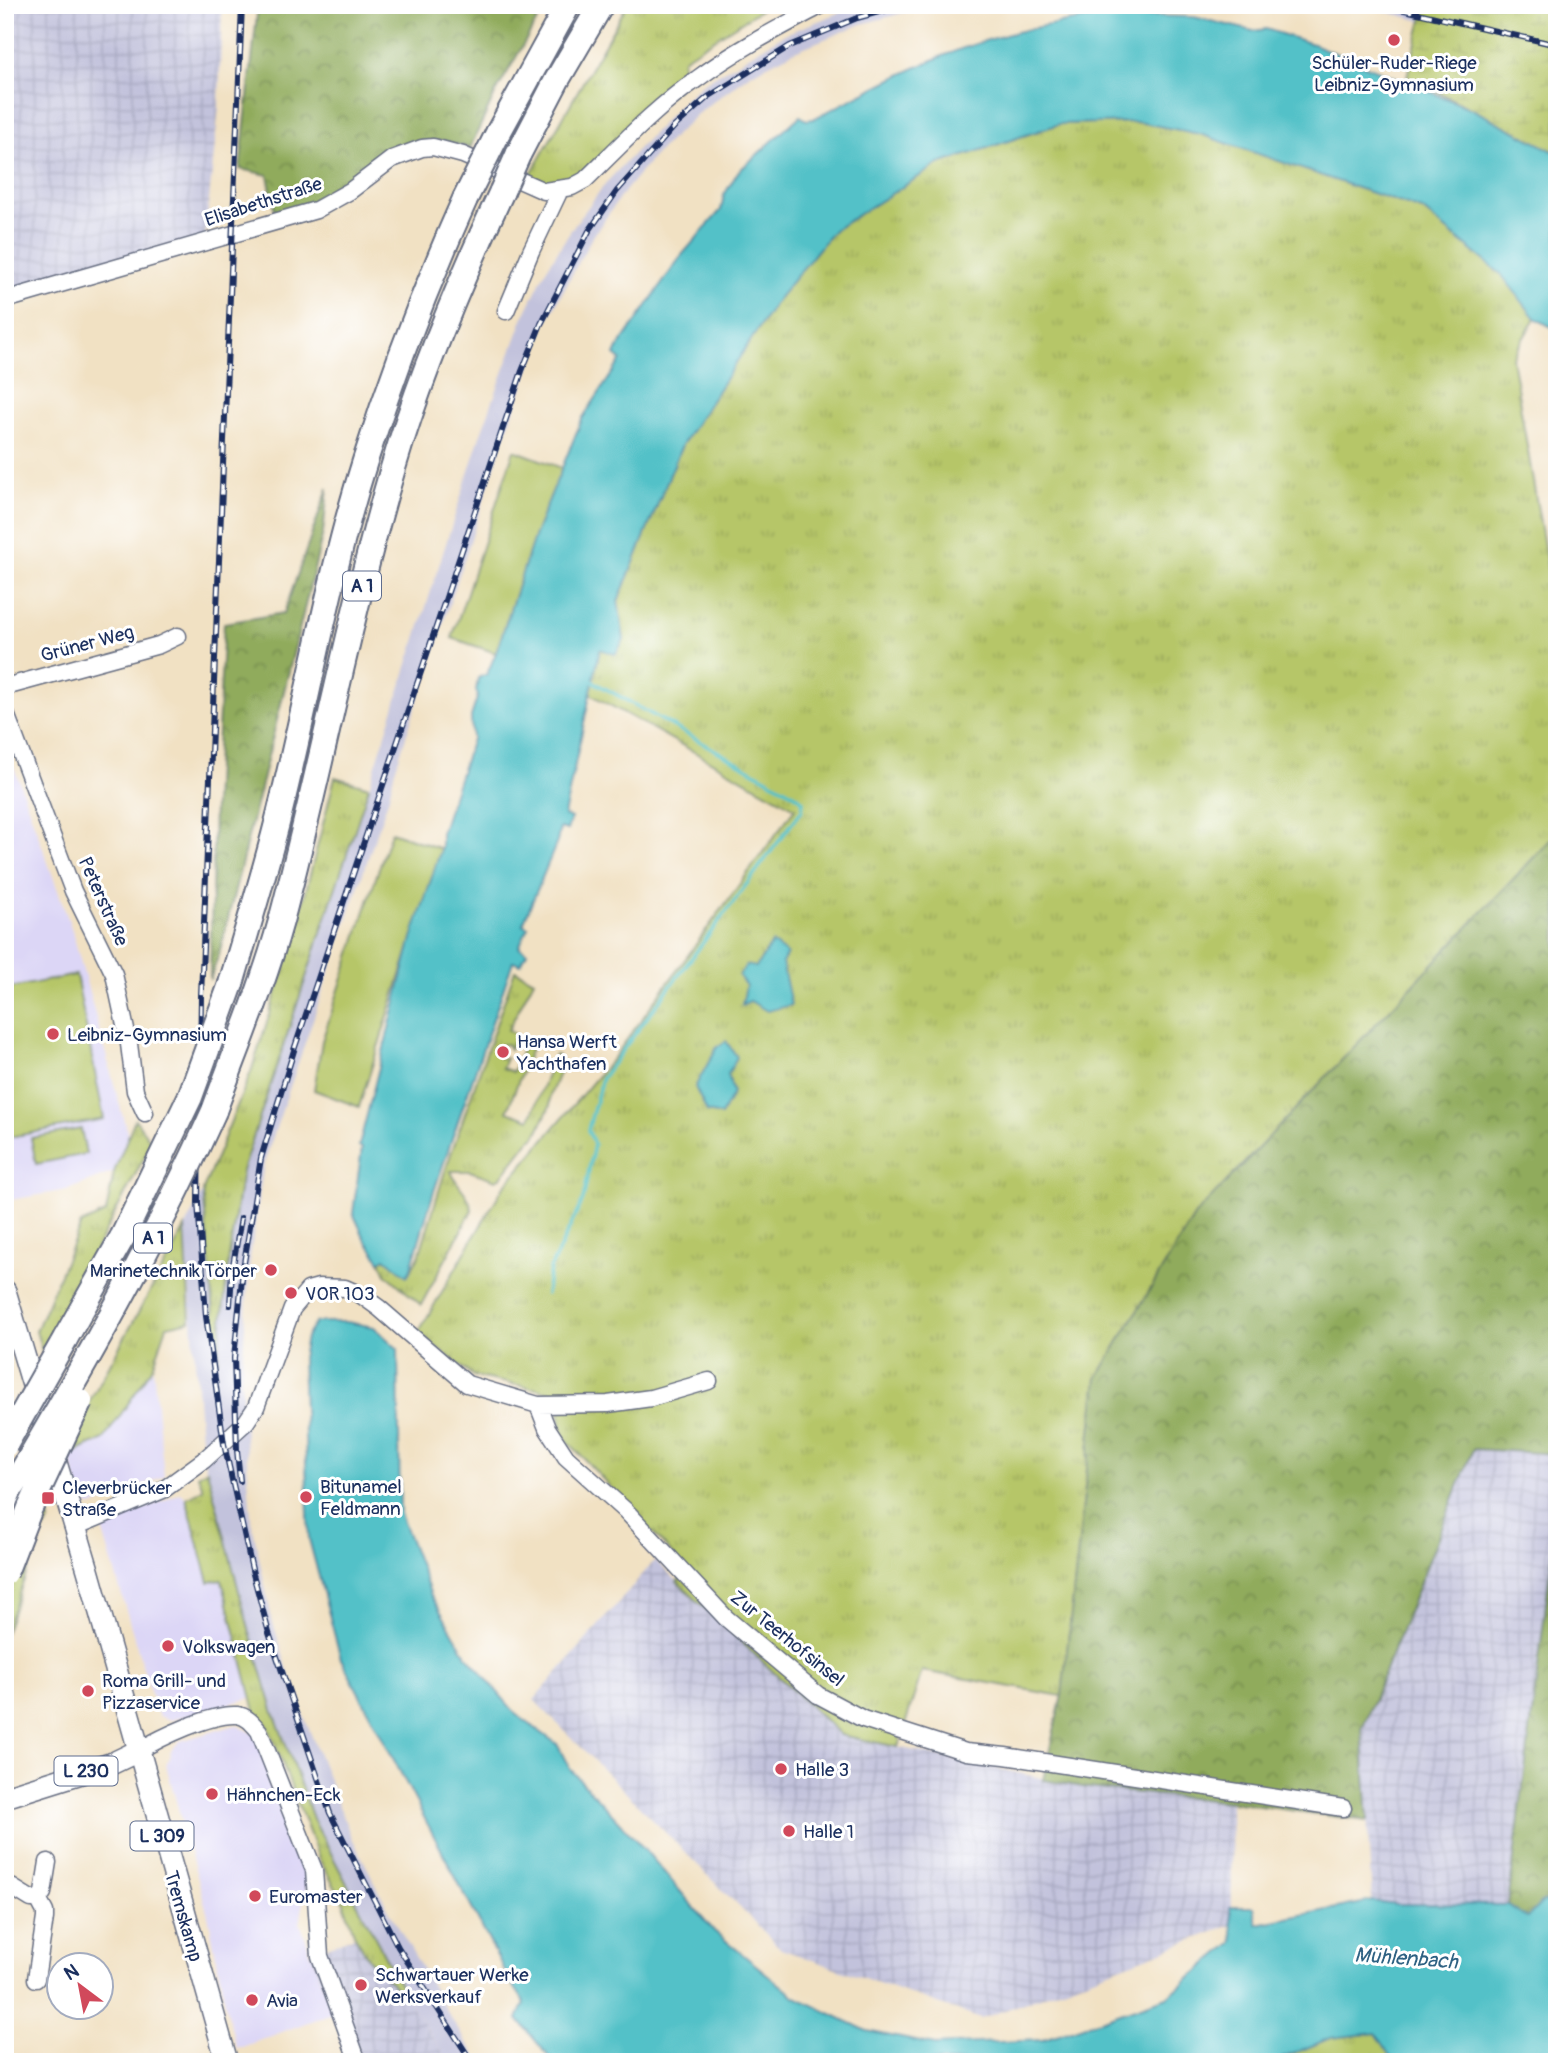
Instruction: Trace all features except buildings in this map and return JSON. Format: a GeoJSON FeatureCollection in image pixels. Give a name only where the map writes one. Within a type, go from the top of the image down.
{"type":"FeatureCollection","features":[{"type":"Feature","properties":{"kind":"highway","name":"A 1"},"geometry":{"type":"LineString","coordinates":[[5,1445],[122,1236],[190,1097],[231,984],[281,810],[331,586],[365,462],[397,366],[465,199],[568,5]]}},
{"type":"Feature","properties":{"kind":"highway","name":"A 1"},"geometry":{"type":"LineString","coordinates":[[10,1494],[149,1247],[214,1111],[281,922],[372,545],[394,466],[440,333],[468,262],[519,155],[557,80],[601,5]]}},
{"type":"Feature","properties":{"kind":"highway"},"geometry":{"type":"LineString","coordinates":[[5,1573],[30,1508],[83,1394],[86,1363]]}},
{"type":"Feature","properties":{"kind":"main road","name":"L 309"},"geometry":{"type":"LineString","coordinates":[[5,1291],[75,1527]]}},
{"type":"Feature","properties":{"kind":"main road","name":"Tremskamp"},"geometry":{"type":"LineString","coordinates":[[75,1527],[227,2062]]}},
{"type":"Feature","properties":{"kind":"main road","name":"L 230"},"geometry":{"type":"LineString","coordinates":[[5,1797],[113,1763],[138,1751]]}},
{"type":"Feature","properties":{"kind":"street"},"geometry":{"type":"LineString","coordinates":[[506,311],[560,190],[584,180],[645,120],[696,79],[763,36],[822,5]]}},
{"type":"Feature","properties":{"kind":"street","name":"Elisabethstraße"},"geometry":{"type":"LineString","coordinates":[[5,300],[316,210],[350,191],[392,159],[422,148],[433,147],[463,155],[544,191],[560,190]]}},
{"type":"Feature","properties":{"kind":"street","name":"Grüner Weg"},"geometry":{"type":"LineString","coordinates":[[5,687],[159,645],[178,636]]}},
{"type":"Feature","properties":{"kind":"street","name":"Peterstraße"},"geometry":{"type":"LineString","coordinates":[[5,711],[74,891],[114,974],[129,1044],[135,1091],[145,1113]]}},
{"type":"Feature","properties":{"kind":"street"},"geometry":{"type":"LineString","coordinates":[[75,1527],[163,1490],[211,1455],[246,1422],[256,1407],[292,1309],[308,1290],[319,1287],[345,1288],[361,1295],[379,1307],[467,1384],[538,1405],[608,1404],[651,1398],[709,1381]]}},
{"type":"Feature","properties":{"kind":"street","name":"Zur Teerhofsinsel"},"geometry":{"type":"LineString","coordinates":[[538,1405],[547,1428],[566,1457],[626,1511],[726,1618],[818,1695],[863,1719],[966,1752],[1343,1808]]}},
{"type":"Feature","properties":{"kind":"street"},"geometry":{"type":"LineString","coordinates":[[138,1751],[174,1732],[225,1717],[238,1715],[248,1719],[259,1731],[314,1870],[320,1956],[358,2062]]}},
{"type":"Feature","properties":{"kind":"street"},"geometry":{"type":"LineString","coordinates":[[38,1899],[43,1893],[48,1862]]}},
{"type":"Feature","properties":{"kind":"street"},"geometry":{"type":"LineString","coordinates":[[5,1883],[31,1899],[38,1899]]}},
{"type":"Feature","properties":{"kind":"street"},"geometry":{"type":"LineString","coordinates":[[36,1979],[45,1919],[45,1912],[38,1899]]}},
{"type":"Feature","properties":{"kind":"shaded area"},"geometry":{"type":"Polygon","coordinates":[[[5,5],[222,5],[219,107],[205,237],[5,293],[5,5]]]}},
{"type":"Feature","properties":{"kind":"shaded area"},"geometry":{"type":"Polygon","coordinates":[[[932,5],[862,24],[795,51],[750,74],[697,114],[653,157],[591,239],[546,323],[504,438],[395,770],[388,800],[264,1163],[250,1257],[241,1380],[251,1519],[272,1620],[295,1693],[350,1834],[391,1914],[450,2017],[480,2062],[449,2062],[407,1998],[314,1822],[273,1710],[202,1452],[185,1228],[203,1190],[219,1355],[229,1256],[242,1171],[369,787],[480,436],[524,316],[546,270],[605,184],[701,85],[785,34],[857,6],[932,5]]]}},
{"type":"Feature","properties":{"kind":"shaded area"},"geometry":{"type":"Polygon","coordinates":[[[1359,5],[1444,5],[1422,21],[1359,5]]]}},
{"type":"Feature","properties":{"kind":"shaded area","name":"Leibniz-Gymnasium"},"geometry":{"type":"Polygon","coordinates":[[[5,742],[72,930],[129,1139],[114,1172],[67,1190],[5,1201],[5,742]]]}},
{"type":"Feature","properties":{"kind":"shaded area"},"geometry":{"type":"Polygon","coordinates":[[[153,1367],[164,1476],[92,1507],[82,1501],[69,1455],[104,1439],[153,1367]]]}},
{"type":"Feature","properties":{"kind":"shaded area"},"geometry":{"type":"Polygon","coordinates":[[[1473,1448],[1557,1454],[1557,1517],[1508,1905],[1396,1904],[1372,1901],[1362,1729],[1473,1448]]]}},
{"type":"Feature","properties":{"kind":"shaded area"},"geometry":{"type":"Polygon","coordinates":[[[181,1493],[186,1498],[209,1581],[222,1580],[251,1698],[171,1720],[159,1716],[155,1708],[103,1532],[104,1526],[181,1493]]]}},
{"type":"Feature","properties":{"kind":"shaded area"},"geometry":{"type":"Polygon","coordinates":[[[655,1560],[841,1735],[1088,1788],[1231,1802],[1232,1925],[981,2019],[781,1949],[534,1700],[655,1560]]]}},
{"type":"Feature","properties":{"kind":"shaded area"},"geometry":{"type":"Polygon","coordinates":[[[236,1725],[257,1735],[309,1874],[300,1923],[332,2013],[237,2049],[208,1915],[166,1765],[172,1749],[180,1741],[236,1725]]]}},
{"type":"Feature","properties":{"kind":"shaded area"},"geometry":{"type":"Polygon","coordinates":[[[355,1936],[372,1964],[407,1998],[449,2062],[349,2062],[311,1953],[355,1936]]]}},
{"type":"Feature","properties":{"kind":"green space"},"geometry":{"type":"Polygon","coordinates":[[[258,5],[546,5],[495,94],[470,148],[445,141],[422,141],[397,148],[356,179],[309,209],[276,218],[268,175],[240,169],[258,5]]]}},
{"type":"Feature","properties":{"kind":"green space"},"geometry":{"type":"Polygon","coordinates":[[[627,5],[768,5],[683,59],[680,85],[582,176],[555,182],[529,177],[627,5]]]}},
{"type":"Feature","properties":{"kind":"green space"},"geometry":{"type":"Polygon","coordinates":[[[1426,5],[1557,5],[1557,153],[1407,76],[1426,5]]]}},
{"type":"Feature","properties":{"kind":"green space"},"geometry":{"type":"Polygon","coordinates":[[[1138,122],[1200,134],[1422,210],[1502,274],[1535,318],[1512,358],[1557,622],[1557,833],[1195,1215],[1097,1378],[1062,1696],[922,1671],[898,1747],[841,1735],[677,1582],[687,1570],[563,1436],[556,1393],[473,1376],[418,1333],[502,1189],[615,1056],[795,808],[590,694],[600,648],[624,640],[618,601],[682,445],[777,300],[834,230],[939,164],[1059,124],[1138,122]]]}},
{"type":"Feature","properties":{"kind":"green space"},"geometry":{"type":"Polygon","coordinates":[[[514,450],[562,468],[535,534],[496,653],[452,638],[514,450]]]}},
{"type":"Feature","properties":{"kind":"green space"},"geometry":{"type":"Polygon","coordinates":[[[328,488],[323,533],[220,951],[210,980],[214,803],[224,623],[284,613],[328,488]]]}},
{"type":"Feature","properties":{"kind":"green space"},"geometry":{"type":"Polygon","coordinates":[[[335,777],[369,787],[242,1171],[229,1256],[218,1361],[203,1190],[251,1072],[293,941],[335,777]]]}},
{"type":"Feature","properties":{"kind":"green space"},"geometry":{"type":"Polygon","coordinates":[[[391,832],[441,849],[359,1107],[314,1090],[322,1041],[391,832]]]}},
{"type":"Feature","properties":{"kind":"green space"},"geometry":{"type":"Polygon","coordinates":[[[1557,833],[1557,1454],[1473,1449],[1362,1729],[1368,1821],[1231,1802],[1088,1788],[1043,1780],[1062,1695],[1097,1378],[1195,1215],[1557,833]]]}},
{"type":"Feature","properties":{"kind":"green space"},"geometry":{"type":"Polygon","coordinates":[[[515,970],[534,980],[508,1030],[516,1035],[510,1049],[507,1044],[499,1045],[496,1052],[500,1058],[506,1058],[502,1068],[513,1072],[525,1043],[532,1046],[507,1111],[530,1119],[555,1055],[563,1063],[550,1096],[550,1106],[535,1137],[501,1177],[496,1180],[470,1171],[451,1171],[468,1198],[472,1210],[421,1305],[386,1274],[380,1261],[385,1258],[407,1276],[419,1256],[445,1171],[515,970]]]}},
{"type":"Feature","properties":{"kind":"green space"},"geometry":{"type":"Polygon","coordinates":[[[76,975],[104,1119],[5,1138],[5,989],[76,975]]]}},
{"type":"Feature","properties":{"kind":"green space"},"geometry":{"type":"Polygon","coordinates":[[[135,1119],[152,1143],[42,1351],[36,1331],[81,1224],[106,1213],[114,1172],[135,1119]]]}},
{"type":"Feature","properties":{"kind":"green space"},"geometry":{"type":"Polygon","coordinates":[[[81,1129],[86,1154],[36,1164],[31,1138],[81,1129]]]}},
{"type":"Feature","properties":{"kind":"green space"},"geometry":{"type":"Polygon","coordinates":[[[185,1228],[190,1321],[167,1326],[153,1367],[104,1439],[69,1455],[66,1444],[185,1228]]]}},
{"type":"Feature","properties":{"kind":"green space"},"geometry":{"type":"Polygon","coordinates":[[[207,1469],[273,1710],[314,1821],[407,1998],[372,1964],[355,1936],[344,1903],[320,1861],[268,1726],[255,1711],[222,1580],[209,1582],[186,1498],[203,1489],[198,1475],[207,1469]]]}},
{"type":"Feature","properties":{"kind":"green space"},"geometry":{"type":"Polygon","coordinates":[[[43,1495],[50,1520],[39,1538],[5,1633],[5,1604],[29,1528],[43,1495]]]}},
{"type":"Feature","properties":{"kind":"green space"},"geometry":{"type":"Polygon","coordinates":[[[1557,1517],[1557,1899],[1541,1903],[1527,1919],[1508,1905],[1557,1517]]]}},
{"type":"Feature","properties":{"kind":"green space"},"geometry":{"type":"Polygon","coordinates":[[[1376,2033],[1395,2062],[1274,2062],[1330,2038],[1376,2033]]]}},
{"type":"Feature","properties":{"kind":"water"},"geometry":{"type":"Polygon","coordinates":[[[1120,15],[1194,17],[1253,31],[1266,29],[1313,44],[1472,109],[1557,153],[1557,330],[1535,318],[1501,274],[1422,210],[1200,134],[1138,122],[1059,124],[939,164],[834,230],[777,300],[682,445],[618,601],[624,640],[615,654],[600,649],[564,815],[571,818],[567,830],[560,828],[557,842],[523,924],[528,927],[519,947],[527,952],[521,964],[513,961],[433,1194],[410,1271],[407,1276],[385,1258],[380,1261],[365,1239],[353,1213],[362,1148],[359,1146],[412,938],[441,849],[441,833],[472,739],[471,717],[478,695],[478,678],[487,674],[496,653],[535,534],[582,419],[621,360],[615,355],[618,348],[681,256],[721,210],[724,195],[738,172],[800,116],[807,120],[813,119],[907,72],[982,42],[1050,25],[1120,15]]]}},
{"type":"Feature","properties":{"kind":"water"},"geometry":{"type":"Polygon","coordinates":[[[772,943],[787,954],[782,963],[791,1005],[767,1011],[750,1001],[742,1005],[746,986],[739,976],[746,965],[756,967],[772,943]]]}},
{"type":"Feature","properties":{"kind":"water"},"geometry":{"type":"Polygon","coordinates":[[[726,1041],[737,1057],[728,1074],[733,1093],[721,1115],[707,1112],[695,1087],[717,1047],[726,1041]]]}},
{"type":"Feature","properties":{"kind":"water","name":"Mühlenbach"},"geometry":{"type":"Polygon","coordinates":[[[316,1322],[347,1322],[374,1327],[398,1349],[400,1514],[431,1595],[466,1655],[517,1715],[557,1744],[570,1769],[646,1851],[714,1931],[794,1996],[867,2031],[935,2045],[1042,2040],[1167,1997],[1233,1942],[1230,1907],[1254,1907],[1257,1924],[1372,1901],[1396,1904],[1508,1905],[1527,1918],[1541,1903],[1557,1899],[1557,2062],[1395,2062],[1376,2033],[1330,2038],[1274,2062],[553,2062],[518,2019],[525,2003],[508,1977],[341,1659],[309,1539],[302,1358],[306,1337],[316,1322]]]}},
{"type":"Feature","properties":{"kind":"waterway"},"geometry":{"type":"LineString","coordinates":[[546,1294],[550,1269],[583,1200],[594,1144],[588,1130],[602,1078],[802,810],[803,801],[592,681]]}},
{"type":"Feature","properties":{"kind":"railway"},"geometry":{"type":"LineString","coordinates":[[242,5],[201,996],[198,1202],[206,1316],[224,1444],[253,1574],[269,1633],[330,1813],[398,1947],[472,2062]]}},
{"type":"Feature","properties":{"kind":"railway"},"geometry":{"type":"LineString","coordinates":[[240,1481],[234,1358],[243,1269],[261,1158],[295,1047],[522,371],[541,324],[589,231],[617,191],[674,127],[708,97],[790,46],[857,18],[904,5]]}},
{"type":"Feature","properties":{"kind":"railway"},"geometry":{"type":"LineString","coordinates":[[1383,5],[1557,45]]}},
{"type":"Feature","properties":{"kind":"railway"},"geometry":{"type":"LineString","coordinates":[[230,1305],[232,1271],[241,1218]]}},
{"type":"Feature","properties":{"kind":"place","name":"Schüler-Ruder-Riege Leibniz-Gymnasium"},"geometry":{"type":"Point","coordinates":[1394,40]}},
{"type":"Feature","properties":{"kind":"place","name":"Leibniz-Gymnasium"},"geometry":{"type":"Point","coordinates":[53,1034]}},
{"type":"Feature","properties":{"kind":"place","name":"Hansa Werft Yachthafen"},"geometry":{"type":"Point","coordinates":[503,1052]}},
{"type":"Feature","properties":{"kind":"place","name":"Marinetechnik Törper"},"geometry":{"type":"Point","coordinates":[271,1270]}},
{"type":"Feature","properties":{"kind":"place","name":"VOR 103"},"geometry":{"type":"Point","coordinates":[291,1293]}},
{"type":"Feature","properties":{"kind":"place","name":"Bitunamel Feldmann"},"geometry":{"type":"Point","coordinates":[306,1497]}},
{"type":"Feature","properties":{"kind":"place","name":"Cleverbrücker Straße"},"geometry":{"type":"Point","coordinates":[48,1498]}},
{"type":"Feature","properties":{"kind":"place","name":"Volkswagen"},"geometry":{"type":"Point","coordinates":[168,1646]}},
{"type":"Feature","properties":{"kind":"place","name":"Roma Grill- und Pizzaservice"},"geometry":{"type":"Point","coordinates":[88,1691]}},
{"type":"Feature","properties":{"kind":"place","name":"Halle 3"},"geometry":{"type":"Point","coordinates":[781,1769]}},
{"type":"Feature","properties":{"kind":"place","name":"Hähnchen-Eck"},"geometry":{"type":"Point","coordinates":[212,1794]}},
{"type":"Feature","properties":{"kind":"place","name":"Halle 1"},"geometry":{"type":"Point","coordinates":[789,1831]}},
{"type":"Feature","properties":{"kind":"place","name":"Euromaster"},"geometry":{"type":"Point","coordinates":[255,1896]}},
{"type":"Feature","properties":{"kind":"place","name":"Schwartauer Werke Werksverkauf"},"geometry":{"type":"Point","coordinates":[361,1985]}},
{"type":"Feature","properties":{"kind":"place","name":"Avia"},"geometry":{"type":"Point","coordinates":[252,2000]}}]}
